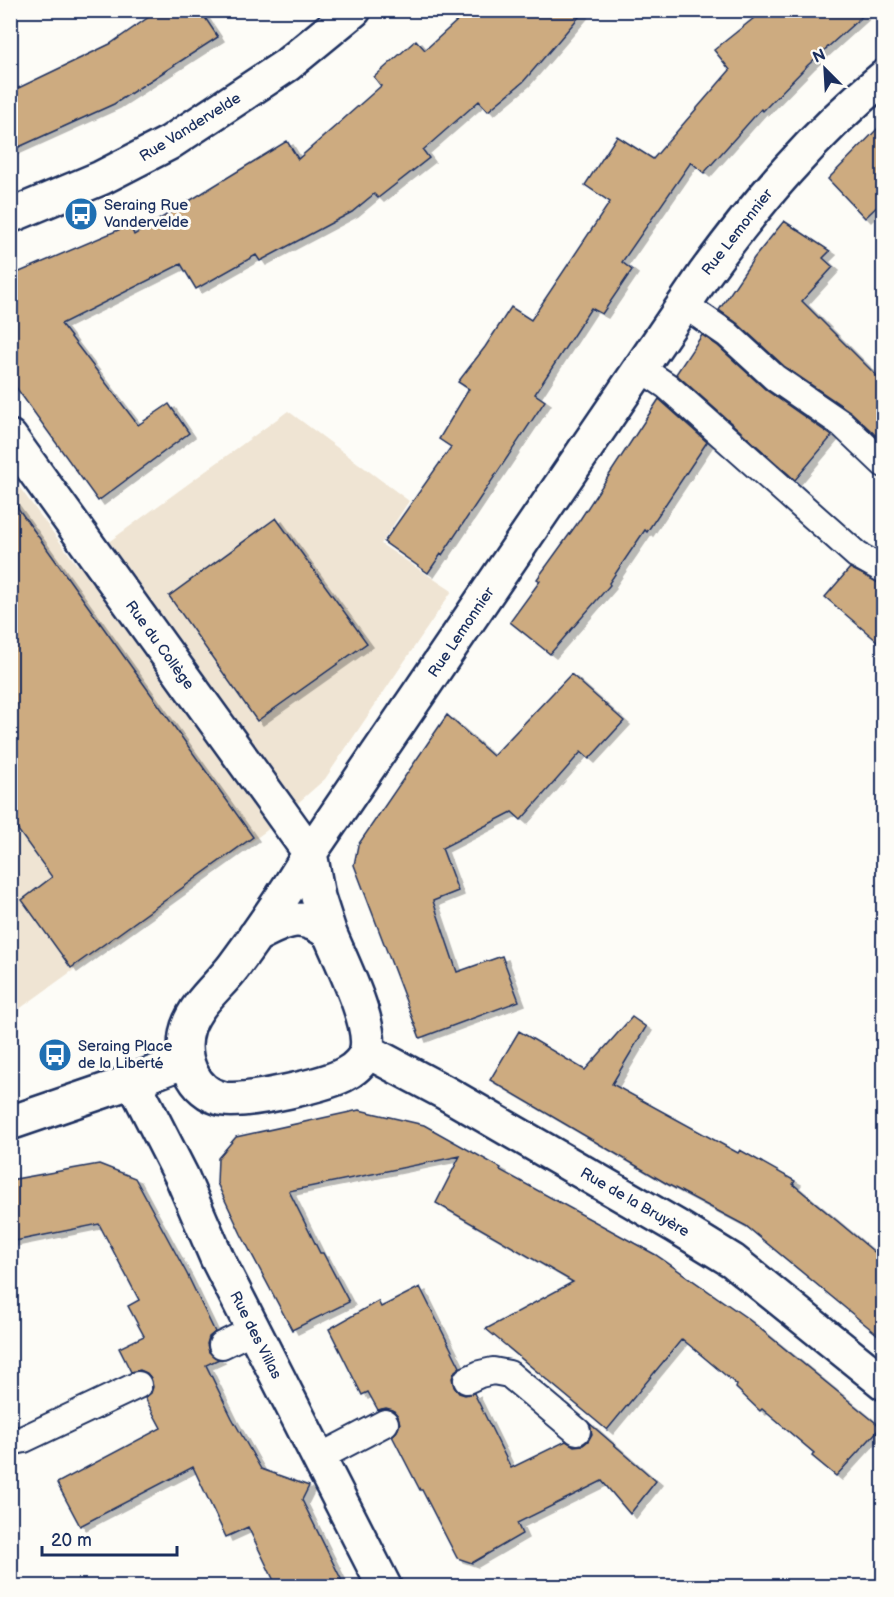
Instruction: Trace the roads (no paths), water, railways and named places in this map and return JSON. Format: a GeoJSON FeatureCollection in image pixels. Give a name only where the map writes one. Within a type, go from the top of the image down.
{"type":"FeatureCollection","features":[{"type":"Feature","properties":{"kind":"street","name":"Rue Vandervelde"},"geometry":{"type":"LineString","coordinates":[[10,216],[101,178],[169,142],[287,66],[354,10]]}},
{"type":"Feature","properties":{"kind":"street","name":"Rue Lemonnier"},"geometry":{"type":"LineString","coordinates":[[185,1061],[185,1042],[189,1026],[198,1009],[233,968],[290,887],[310,853],[683,304],[735,232],[787,170],[827,127],[884,77]]}},
{"type":"Feature","properties":{"kind":"street","name":"Rue du Collège"},"geometry":{"type":"LineString","coordinates":[[10,437],[310,853]]}},
{"type":"Feature","properties":{"kind":"street"},"geometry":{"type":"LineString","coordinates":[[10,1123],[185,1061],[205,1092],[223,1098],[242,1099],[317,1085],[347,1073],[360,1063],[367,1051],[367,1031],[318,897],[310,853]]}},
{"type":"Feature","properties":{"kind":"street"},"geometry":{"type":"LineString","coordinates":[[255,936],[282,922],[295,919],[317,923],[330,934]]}},
{"type":"Feature","properties":{"kind":"street","name":"Rue de la Bruyère"},"geometry":{"type":"LineString","coordinates":[[367,1051],[446,1093],[733,1261],[884,1383]]}},
{"type":"Feature","properties":{"kind":"street","name":"Rue des Villas"},"geometry":{"type":"LineString","coordinates":[[133,1081],[182,1177],[217,1258],[384,1587]]}},
{"type":"Feature","properties":{"kind":"lane"},"geometry":{"type":"LineString","coordinates":[[683,304],[727,334],[776,378],[842,424],[884,464]]}},
{"type":"Feature","properties":{"kind":"lane"},"geometry":{"type":"LineString","coordinates":[[640,368],[667,386],[857,555],[884,570]]}},
{"type":"Feature","properties":{"kind":"lane"},"geometry":{"type":"LineString","coordinates":[[222,1345],[253,1330]]}},
{"type":"Feature","properties":{"kind":"lane"},"geometry":{"type":"LineString","coordinates":[[467,1380],[493,1371],[509,1374],[577,1431]]}},
{"type":"Feature","properties":{"kind":"lane"},"geometry":{"type":"LineString","coordinates":[[10,1442],[24,1439],[138,1385]]}},
{"type":"Feature","properties":{"kind":"lane"},"geometry":{"type":"LineString","coordinates":[[318,1458],[385,1424]]}},
{"type":"Feature","properties":{"kind":"place","name":"Seraing Rue Vandervelde"},"geometry":{"type":"Point","coordinates":[81,214]}},
{"type":"Feature","properties":{"kind":"place","name":"Seraing Place de la Liberté"},"geometry":{"type":"Point","coordinates":[55,1055]}}]}
